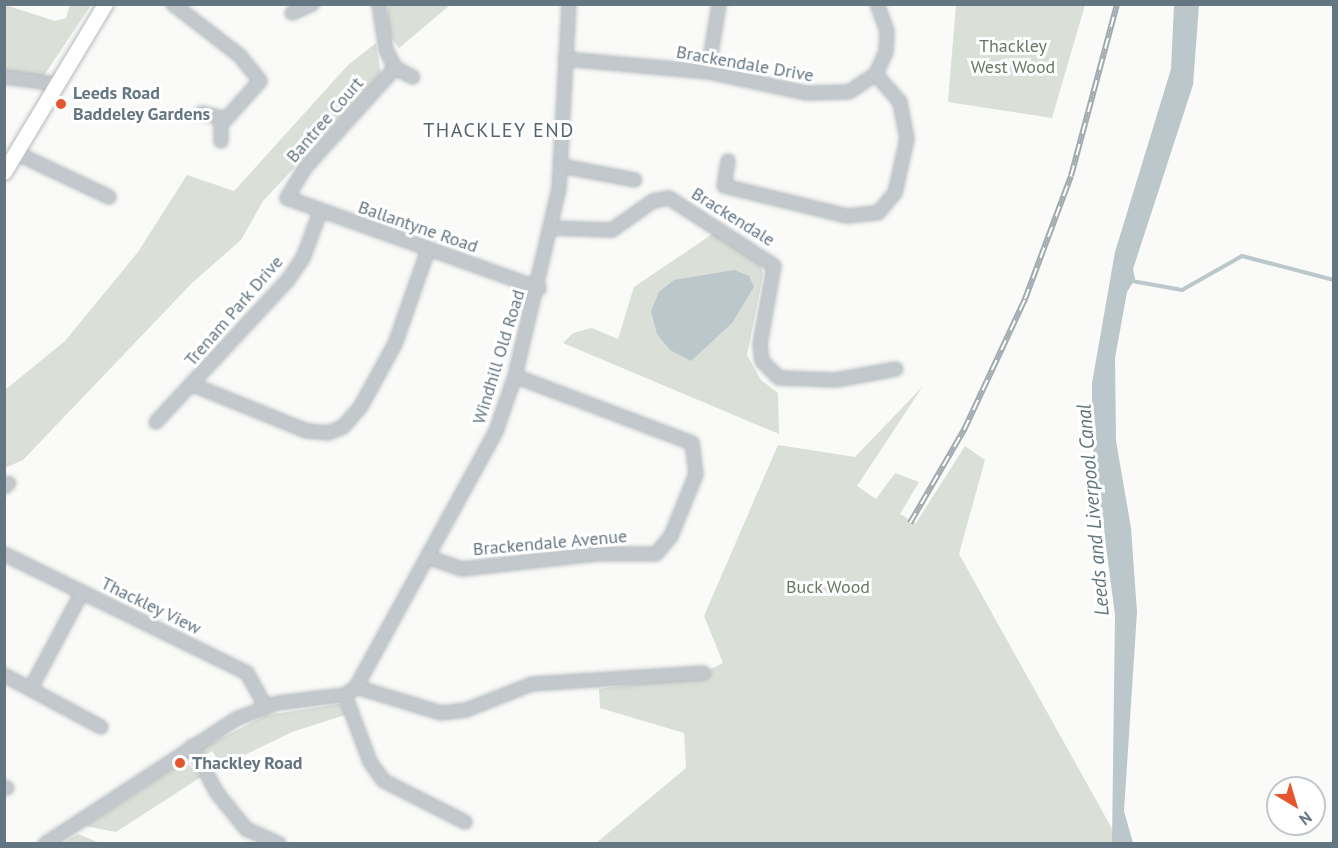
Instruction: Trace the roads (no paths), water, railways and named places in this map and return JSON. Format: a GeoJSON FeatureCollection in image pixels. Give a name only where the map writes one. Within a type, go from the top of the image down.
{"type":"FeatureCollection","features":[{"type":"Feature","properties":{"kind":"main road"},"geometry":{"type":"LineString","coordinates":[[4,172],[105,4]]}},
{"type":"Feature","properties":{"kind":"street"},"geometry":{"type":"LineString","coordinates":[[173,4],[240,56],[260,81],[237,113],[221,120],[202,113]]}},
{"type":"Feature","properties":{"kind":"street"},"geometry":{"type":"LineString","coordinates":[[292,13],[312,4]]}},
{"type":"Feature","properties":{"kind":"street"},"geometry":{"type":"LineString","coordinates":[[379,4],[386,50],[395,68],[413,77]]}},
{"type":"Feature","properties":{"kind":"street","name":"Windhill Old Road"},"geometry":{"type":"LineString","coordinates":[[356,687],[496,432],[515,376],[539,288],[561,166],[568,4]]}},
{"type":"Feature","properties":{"kind":"street"},"geometry":{"type":"LineString","coordinates":[[708,72],[719,4]]}},
{"type":"Feature","properties":{"kind":"street"},"geometry":{"type":"LineString","coordinates":[[728,161],[724,186],[847,216],[878,213],[895,193],[907,139],[900,102],[876,74],[886,52],[887,31],[877,4]]}},
{"type":"Feature","properties":{"kind":"street","name":"Brackendale Drive"},"geometry":{"type":"LineString","coordinates":[[565,59],[708,72],[827,95],[849,92],[876,74]]}},
{"type":"Feature","properties":{"kind":"street","name":"Bantree Court"},"geometry":{"type":"LineString","coordinates":[[287,198],[305,168],[395,68]]}},
{"type":"Feature","properties":{"kind":"street"},"geometry":{"type":"LineString","coordinates":[[4,77],[57,84]]}},
{"type":"Feature","properties":{"kind":"street"},"geometry":{"type":"LineString","coordinates":[[221,120],[221,141]]}},
{"type":"Feature","properties":{"kind":"street"},"geometry":{"type":"LineString","coordinates":[[16,153],[109,197]]}},
{"type":"Feature","properties":{"kind":"street"},"geometry":{"type":"LineString","coordinates":[[561,166],[634,180]]}},
{"type":"Feature","properties":{"kind":"street","name":"Ballantyne Road"},"geometry":{"type":"LineString","coordinates":[[287,198],[539,288]]}},
{"type":"Feature","properties":{"kind":"street","name":"Brackendale"},"geometry":{"type":"LineString","coordinates":[[551,228],[612,230],[652,201],[669,198],[774,266],[759,344],[762,361],[779,378],[836,380],[896,369]]}},
{"type":"Feature","properties":{"kind":"street","name":"Trenam Park Drive"},"geometry":{"type":"LineString","coordinates":[[156,422],[193,385],[288,280],[303,258],[321,212]]}},
{"type":"Feature","properties":{"kind":"street"},"geometry":{"type":"LineString","coordinates":[[193,385],[307,431],[328,433],[343,427],[361,406],[396,344],[428,249]]}},
{"type":"Feature","properties":{"kind":"street","name":"Brackendale Avenue"},"geometry":{"type":"LineString","coordinates":[[427,557],[462,569],[596,554],[656,554],[671,536],[696,474],[692,443],[515,376]]}},
{"type":"Feature","properties":{"kind":"street","name":"Thackley View"},"geometry":{"type":"LineString","coordinates":[[4,554],[247,673],[266,707]]}},
{"type":"Feature","properties":{"kind":"street"},"geometry":{"type":"LineString","coordinates":[[31,688],[82,592]]}},
{"type":"Feature","properties":{"kind":"street"},"geometry":{"type":"LineString","coordinates":[[45,843],[192,746],[266,707],[345,695],[356,687],[441,713],[466,710],[532,684],[704,673]]}},
{"type":"Feature","properties":{"kind":"street"},"geometry":{"type":"LineString","coordinates":[[4,675],[101,727]]}},
{"type":"Feature","properties":{"kind":"street"},"geometry":{"type":"LineString","coordinates":[[345,695],[370,762],[384,781],[465,822]]}},
{"type":"Feature","properties":{"kind":"street"},"geometry":{"type":"LineString","coordinates":[[192,746],[217,793],[246,829],[279,843]]}},
{"type":"Feature","properties":{"kind":"waterway"},"geometry":{"type":"LineString","coordinates":[[1132,281],[1182,290],[1242,256],[1334,280]]}},
{"type":"Feature","properties":{"kind":"railway"},"geometry":{"type":"LineString","coordinates":[[910,523],[964,430],[1025,299],[1071,176],[1117,4]]}},
{"type":"Feature","properties":{"kind":"place","name":"Leeds Road Baddeley Gardens"},"geometry":{"type":"Point","coordinates":[61,104]}},
{"type":"Feature","properties":{"kind":"place","name":"Thackley Road"},"geometry":{"type":"Point","coordinates":[180,763]}},
{"type":"Feature","properties":{"kind":"district","name":"THACKLEY END"},"geometry":{"type":"Point","coordinates":[499,130]}},
{"type":"Feature","properties":{"kind":"park label","name":"Thackley West Wood"},"geometry":{"type":"Point","coordinates":[1013,57]}},
{"type":"Feature","properties":{"kind":"park label","name":"Buck Wood"},"geometry":{"type":"Point","coordinates":[828,587]}},
{"type":"Feature","properties":{"kind":"water label","name":"Leeds and Liverpool Canal"},"geometry":{"type":"Point","coordinates":[1093,510]}}]}
